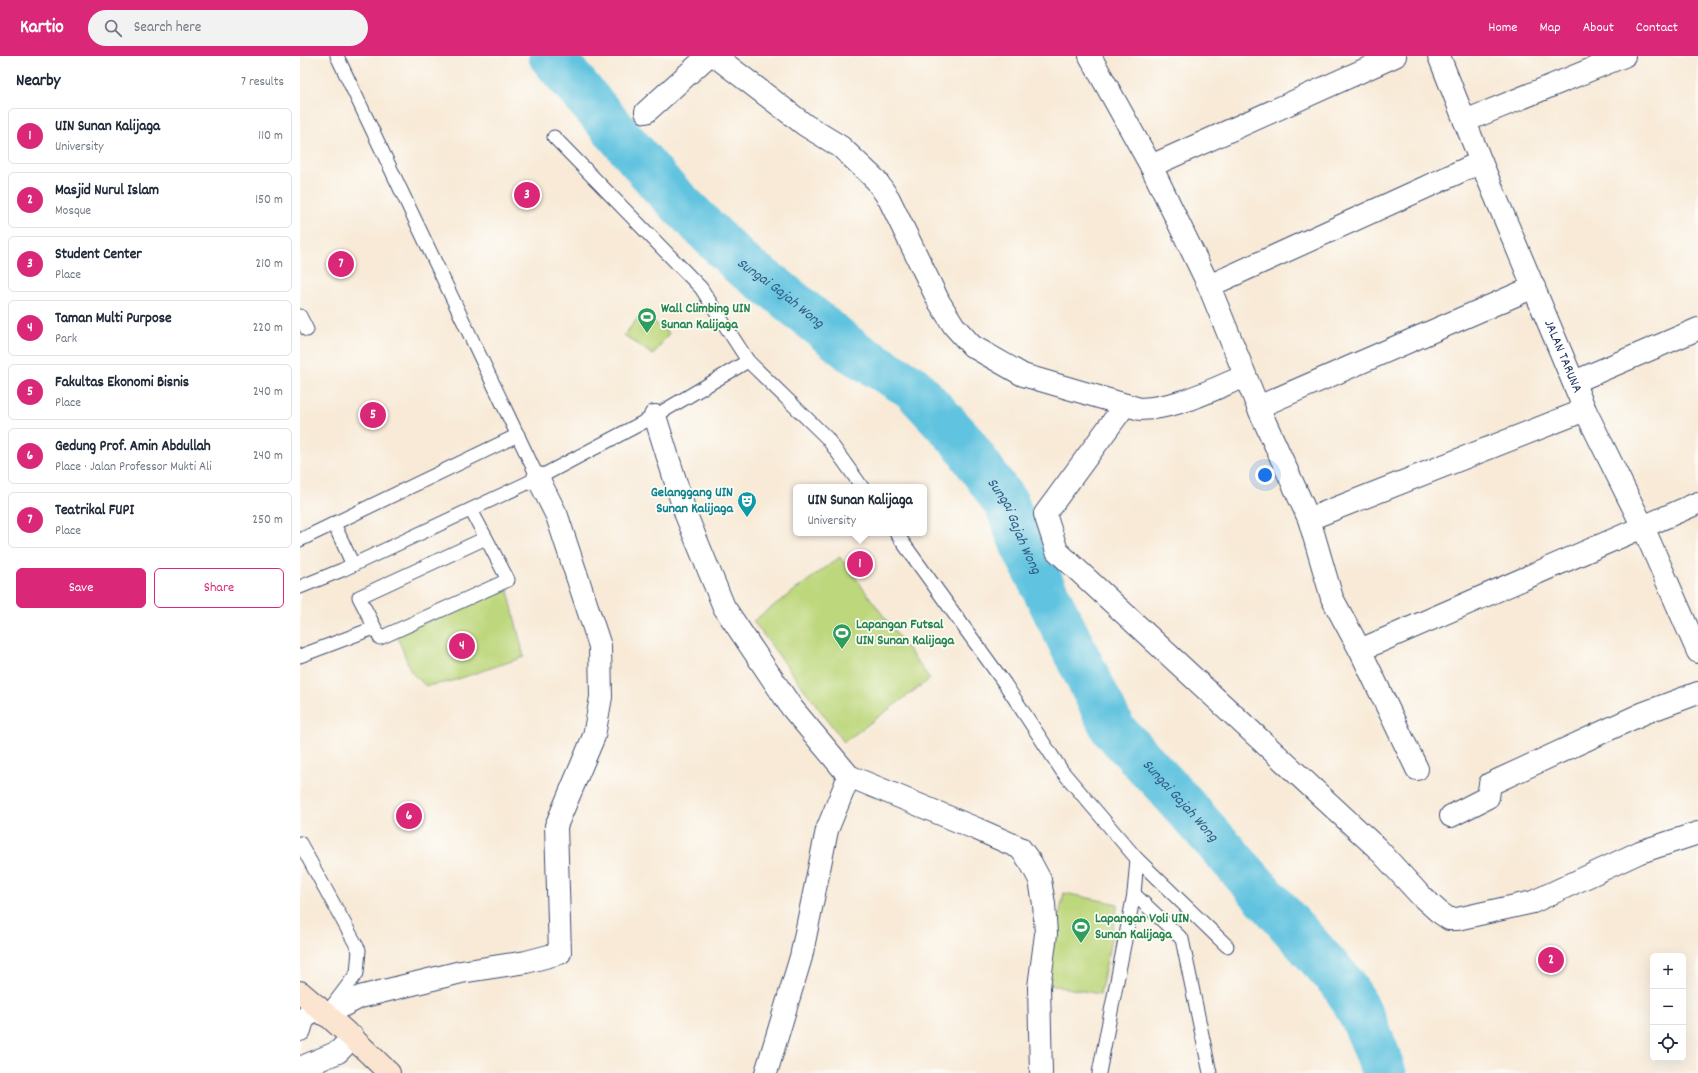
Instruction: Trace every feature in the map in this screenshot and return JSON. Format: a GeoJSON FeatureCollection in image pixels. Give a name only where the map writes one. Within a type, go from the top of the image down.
{"type":"FeatureCollection","features":[{"type":"Feature","properties":{"kind":"main road"},"geometry":{"type":"LineString","coordinates":[[300,992],[353,1037],[389,1073]]}},
{"type":"Feature","properties":{"kind":"street"},"geometry":{"type":"LineString","coordinates":[[646,112],[708,56]]}},
{"type":"Feature","properties":{"kind":"street"},"geometry":{"type":"LineString","coordinates":[[715,56],[805,125],[841,147],[876,180],[890,199],[939,302],[954,326],[972,346],[1023,375],[1140,409],[1169,406],[1183,402],[1245,376]]}},
{"type":"Feature","properties":{"kind":"street"},"geometry":{"type":"LineString","coordinates":[[1090,56],[1151,166],[1209,286],[1258,407],[1309,519],[1332,598],[1360,650],[1417,769]]}},
{"type":"Feature","properties":{"kind":"street"},"geometry":{"type":"LineString","coordinates":[[1151,166],[1395,56]]}},
{"type":"Feature","properties":{"kind":"street","name":"JALAN TARUNA"},"geometry":{"type":"LineString","coordinates":[[1439,56],[1481,162],[1585,410],[1643,527],[1698,652]]}},
{"type":"Feature","properties":{"kind":"street"},"geometry":{"type":"LineString","coordinates":[[1465,121],[1615,58]]}},
{"type":"Feature","properties":{"kind":"street"},"geometry":{"type":"LineString","coordinates":[[1209,286],[1481,162]]}},
{"type":"Feature","properties":{"kind":"street"},"geometry":{"type":"LineString","coordinates":[[1258,407],[1534,287]]}},
{"type":"Feature","properties":{"kind":"street"},"geometry":{"type":"LineString","coordinates":[[1574,382],[1698,328]]}},
{"type":"Feature","properties":{"kind":"street"},"geometry":{"type":"LineString","coordinates":[[1125,405],[1046,514],[1057,551],[1372,843],[1420,895],[1439,912],[1449,919],[1457,919],[1533,902],[1640,852],[1698,833]]}},
{"type":"Feature","properties":{"kind":"street"},"geometry":{"type":"LineString","coordinates":[[1309,519],[1585,410]]}},
{"type":"Feature","properties":{"kind":"street"},"geometry":{"type":"LineString","coordinates":[[655,416],[686,515],[724,607],[792,708],[849,776],[1020,848],[1031,862],[1040,880],[1044,904],[1046,934],[1039,987],[1041,1073]]}},
{"type":"Feature","properties":{"kind":"street"},"geometry":{"type":"LineString","coordinates":[[300,1030],[303,1020],[321,1010],[360,997],[461,972],[526,962],[560,953],[556,826],[594,736],[601,697],[600,646],[557,516],[538,478]]}},
{"type":"Feature","properties":{"kind":"street"},"geometry":{"type":"LineString","coordinates":[[1360,650],[1698,503]]}},
{"type":"Feature","properties":{"kind":"street"},"geometry":{"type":"LineString","coordinates":[[1451,816],[1488,797],[1490,784],[1644,713],[1698,693]]}},
{"type":"Feature","properties":{"kind":"street"},"geometry":{"type":"LineString","coordinates":[[766,1073],[801,956],[826,830],[849,776]]}},
{"type":"Feature","properties":{"kind":"street"},"geometry":{"type":"LineString","coordinates":[[300,1068],[338,1052],[353,1037]]}},
{"type":"Feature","properties":{"kind":"lane"},"geometry":{"type":"LineString","coordinates":[[337,56],[538,478]]}},
{"type":"Feature","properties":{"kind":"lane"},"geometry":{"type":"LineString","coordinates":[[554,137],[701,288],[748,360],[827,438],[860,484]]}},
{"type":"Feature","properties":{"kind":"lane"},"geometry":{"type":"LineString","coordinates":[[300,316],[308,330]]}},
{"type":"Feature","properties":{"kind":"lane"},"geometry":{"type":"LineString","coordinates":[[300,587],[353,565],[538,478],[655,416],[748,360]]}},
{"type":"Feature","properties":{"kind":"lane"},"geometry":{"type":"LineString","coordinates":[[300,540],[518,435]]}},
{"type":"Feature","properties":{"kind":"lane"},"geometry":{"type":"LineString","coordinates":[[471,510],[486,538],[508,580],[381,638],[374,628],[359,598],[360,596],[486,538]]}},
{"type":"Feature","properties":{"kind":"lane"},"geometry":{"type":"LineString","coordinates":[[334,524],[353,565]]}},
{"type":"Feature","properties":{"kind":"lane"},"geometry":{"type":"LineString","coordinates":[[898,536],[1005,684],[1062,771],[1138,859],[1227,946]]}},
{"type":"Feature","properties":{"kind":"lane"},"geometry":{"type":"LineString","coordinates":[[300,656],[374,628]]}},
{"type":"Feature","properties":{"kind":"lane"},"geometry":{"type":"LineString","coordinates":[[300,843],[359,950],[357,973],[321,1010]]}},
{"type":"Feature","properties":{"kind":"lane"},"geometry":{"type":"LineString","coordinates":[[1099,1073],[1134,894],[1138,859]]}},
{"type":"Feature","properties":{"kind":"lane"},"geometry":{"type":"LineString","coordinates":[[1134,894],[1182,939],[1210,1073]]}},
{"type":"Feature","properties":{"kind":"green space","name":"Wall Climbing UIN Sunan Kalijaga"},"geometry":{"type":"Polygon","coordinates":[[[642,313],[669,333],[653,355],[624,335],[642,313]]]}},
{"type":"Feature","properties":{"kind":"green space","name":"Lapangan Futsal UIN Sunan Kalijaga"},"geometry":{"type":"Polygon","coordinates":[[[840,557],[930,679],[844,742],[753,621],[840,557]]]}},
{"type":"Feature","properties":{"kind":"green space"},"geometry":{"type":"Polygon","coordinates":[[[507,586],[524,657],[449,682],[426,686],[411,672],[397,635],[507,586]]]}},
{"type":"Feature","properties":{"kind":"green space","name":"Lapangan Voli UIN Sunan Kalijaga"},"geometry":{"type":"Polygon","coordinates":[[[1064,893],[1118,904],[1100,994],[1044,984],[1064,893]]]}},
{"type":"Feature","properties":{"kind":"waterway","name":"Sungai Gajah Wong"},"geometry":{"type":"LineString","coordinates":[[551,56],[663,187],[742,265],[776,289],[852,351],[912,387],[961,440],[1007,505],[1023,546],[1113,729],[1169,789],[1343,984],[1356,1005],[1376,1050],[1384,1073]]}},
{"type":"Feature","properties":{"kind":"place","name":"Student Center"},"geometry":{"type":"Point","coordinates":[527,195]}},
{"type":"Feature","properties":{"kind":"place","name":"Teatrikal FUPI"},"geometry":{"type":"Point","coordinates":[341,264]}},
{"type":"Feature","properties":{"kind":"place","name":"Wall Climbing UIN Sunan Kalijaga"},"geometry":{"type":"Point","coordinates":[647,334]}},
{"type":"Feature","properties":{"kind":"place","name":"Fakultas Ekonomi Bisnis"},"geometry":{"type":"Point","coordinates":[373,415]}},
{"type":"Feature","properties":{"kind":"place","name":"Gelanggang UIN Sunan Kalijaga"},"geometry":{"type":"Point","coordinates":[747,518]}},
{"type":"Feature","properties":{"kind":"place","name":"UIN Sunan Kalijaga"},"geometry":{"type":"Point","coordinates":[860,564]}},
{"type":"Feature","properties":{"kind":"place","name":"Taman Multi Purpose"},"geometry":{"type":"Point","coordinates":[462,646]}},
{"type":"Feature","properties":{"kind":"place","name":"Lapangan Futsal UIN Sunan Kalijaga"},"geometry":{"type":"Point","coordinates":[842,650]}},
{"type":"Feature","properties":{"kind":"place","name":"Gedung Prof. Amin Abdullah"},"geometry":{"type":"Point","coordinates":[409,816]}},
{"type":"Feature","properties":{"kind":"place","name":"Lapangan Voli UIN Sunan Kalijaga"},"geometry":{"type":"Point","coordinates":[1081,944]}},
{"type":"Feature","properties":{"kind":"place","name":"Masjid Nurul Islam"},"geometry":{"type":"Point","coordinates":[1551,960]}}]}
